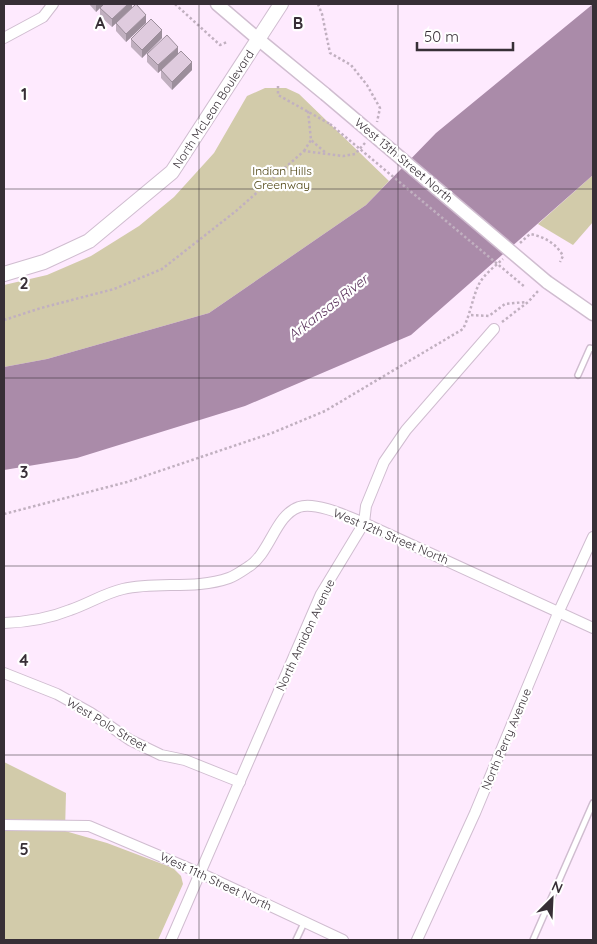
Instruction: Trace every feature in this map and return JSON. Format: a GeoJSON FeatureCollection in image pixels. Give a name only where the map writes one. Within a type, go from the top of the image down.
{"type":"FeatureCollection","features":[{"type":"Feature","properties":{"kind":"main road","name":"North McLean Boulevard"},"geometry":{"type":"LineString","coordinates":[[4,274],[44,262],[89,241],[172,172],[281,4]]}},
{"type":"Feature","properties":{"kind":"street"},"geometry":{"type":"LineString","coordinates":[[4,38],[43,16],[52,4]]}},
{"type":"Feature","properties":{"kind":"street","name":"West 13th Street North"},"geometry":{"type":"LineString","coordinates":[[217,4],[547,282],[593,314]]}},
{"type":"Feature","properties":{"kind":"street","name":"North Amidon Avenue"},"geometry":{"type":"LineString","coordinates":[[171,940],[321,594],[364,523],[366,506],[384,462],[406,430],[494,329]]}},
{"type":"Feature","properties":{"kind":"street","name":"West 12th Street North"},"geometry":{"type":"LineString","coordinates":[[4,623],[32,622],[71,610],[124,589],[207,583],[229,578],[251,565],[260,557],[281,521],[299,506],[330,510],[364,523],[593,628]]}},
{"type":"Feature","properties":{"kind":"street","name":"North Perry Avenue"},"geometry":{"type":"LineString","coordinates":[[417,940],[475,813],[559,611],[593,537]]}},
{"type":"Feature","properties":{"kind":"street","name":"West Polo Street"},"geometry":{"type":"LineString","coordinates":[[4,673],[57,694],[91,713],[130,740],[161,754],[185,760],[240,782]]}},
{"type":"Feature","properties":{"kind":"street","name":"West 11th Street North"},"geometry":{"type":"LineString","coordinates":[[4,825],[89,826],[200,873],[343,940]]}},
{"type":"Feature","properties":{"kind":"lane"},"geometry":{"type":"LineString","coordinates":[[578,375],[590,348],[593,349]]}},
{"type":"Feature","properties":{"kind":"lane"},"geometry":{"type":"LineString","coordinates":[[532,940],[593,803]]}},
{"type":"Feature","properties":{"kind":"lane"},"geometry":{"type":"LineString","coordinates":[[296,940],[304,923]]}},
{"type":"Feature","properties":{"kind":"path"},"geometry":{"type":"LineString","coordinates":[[175,4],[220,45],[227,42]]}},
{"type":"Feature","properties":{"kind":"path"},"geometry":{"type":"LineString","coordinates":[[318,4],[322,14],[330,53],[351,65],[367,85],[380,108],[377,125]]}},
{"type":"Feature","properties":{"kind":"path"},"geometry":{"type":"LineString","coordinates":[[278,86],[278,95],[330,124],[525,287]]}},
{"type":"Feature","properties":{"kind":"path"},"geometry":{"type":"LineString","coordinates":[[4,320],[40,308],[114,289],[162,268],[236,211],[304,151],[311,140],[308,111]]}},
{"type":"Feature","properties":{"kind":"path"},"geometry":{"type":"LineString","coordinates":[[304,151],[343,156],[355,154],[370,137]]}},
{"type":"Feature","properties":{"kind":"path"},"geometry":{"type":"LineString","coordinates":[[311,140],[327,153]]}},
{"type":"Feature","properties":{"kind":"path"},"geometry":{"type":"LineString","coordinates":[[516,247],[530,234],[540,236],[560,250],[564,256],[560,262]]}},
{"type":"Feature","properties":{"kind":"path"},"geometry":{"type":"LineString","coordinates":[[4,514],[127,482],[272,433],[325,411],[423,351],[463,329],[470,314],[478,285],[488,272],[509,253]]}},
{"type":"Feature","properties":{"kind":"path"},"geometry":{"type":"LineString","coordinates":[[470,314],[489,316],[505,304],[528,302],[494,329]]}},
{"type":"Feature","properties":{"kind":"green space","name":"Indian Hills Greenway"},"geometry":{"type":"Polygon","coordinates":[[[265,88],[286,88],[299,94],[389,181],[366,205],[209,313],[47,359],[4,367],[4,285],[47,275],[91,256],[139,226],[174,197],[214,153],[247,96],[265,88]]]}},
{"type":"Feature","properties":{"kind":"green space"},"geometry":{"type":"Polygon","coordinates":[[[593,175],[593,222],[573,245],[538,224],[593,175]]]}},
{"type":"Feature","properties":{"kind":"green space"},"geometry":{"type":"Polygon","coordinates":[[[4,762],[66,793],[65,831],[107,843],[173,868],[181,876],[183,884],[158,940],[4,940],[4,762]]]}},
{"type":"Feature","properties":{"kind":"water","name":"Arkansas River"},"geometry":{"type":"Polygon","coordinates":[[[593,4],[593,175],[411,335],[245,406],[77,458],[4,470],[4,367],[47,359],[209,313],[366,205],[436,133],[593,4]]]}},
{"type":"Feature","properties":{"kind":"building"},"geometry":{"type":"Polygon","coordinates":[[[104,4],[128,4],[112,19],[100,8],[104,4]]]}},
{"type":"Feature","properties":{"kind":"building"},"geometry":{"type":"Polygon","coordinates":[[[136,4],[146,15],[126,34],[116,23],[136,4]]]}},
{"type":"Feature","properties":{"kind":"building"},"geometry":{"type":"Polygon","coordinates":[[[151,19],[162,30],[142,50],[131,39],[151,19]]]}},
{"type":"Feature","properties":{"kind":"building"},"geometry":{"type":"Polygon","coordinates":[[[167,35],[178,47],[158,65],[147,54],[167,35]]]}},
{"type":"Feature","properties":{"kind":"building"},"geometry":{"type":"Polygon","coordinates":[[[181,51],[192,62],[172,82],[161,70],[181,51]]]}}]}
